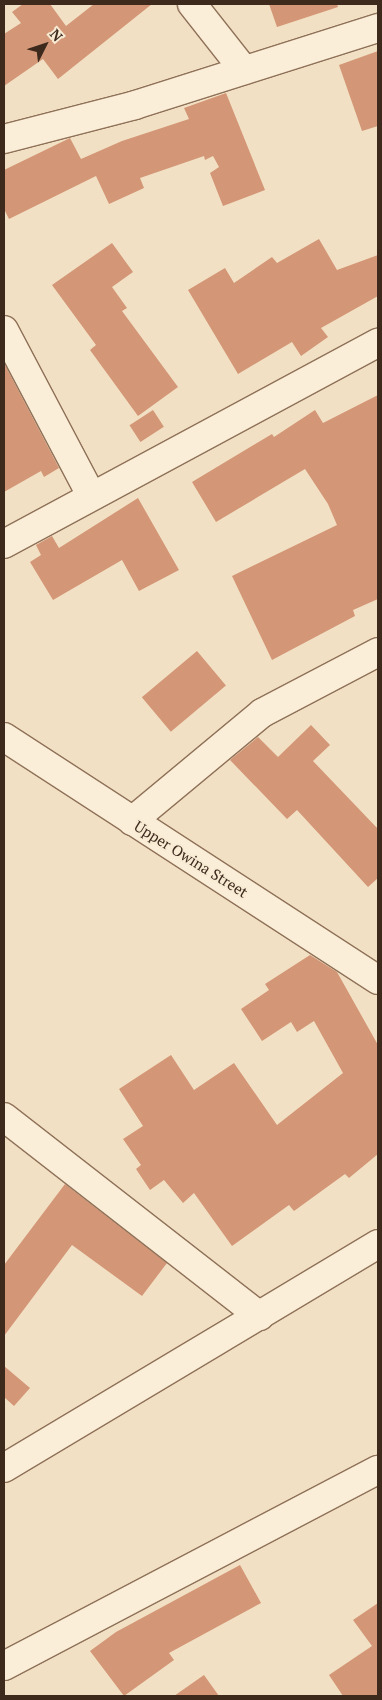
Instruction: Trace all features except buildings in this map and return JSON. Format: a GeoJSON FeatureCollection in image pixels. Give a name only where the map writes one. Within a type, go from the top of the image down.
{"type":"FeatureCollection","features":[{"type":"Feature","properties":{"kind":"street"},"geometry":{"type":"LineString","coordinates":[[192,4],[244,70]]}},
{"type":"Feature","properties":{"kind":"street"},"geometry":{"type":"LineString","coordinates":[[4,139],[135,105],[378,28]]}},
{"type":"Feature","properties":{"kind":"street"},"geometry":{"type":"LineString","coordinates":[[4,330],[91,495]]}},
{"type":"Feature","properties":{"kind":"street"},"geometry":{"type":"LineString","coordinates":[[4,544],[91,495],[378,342]]}},
{"type":"Feature","properties":{"kind":"street"},"geometry":{"type":"LineString","coordinates":[[132,822],[262,713],[378,652]]}},
{"type":"Feature","properties":{"kind":"street","name":"Upper Owina Street"},"geometry":{"type":"LineString","coordinates":[[4,737],[132,822],[375,973]]}},
{"type":"Feature","properties":{"kind":"street"},"geometry":{"type":"LineString","coordinates":[[4,1117],[260,1316]]}},
{"type":"Feature","properties":{"kind":"street"},"geometry":{"type":"LineString","coordinates":[[4,1468],[260,1316],[374,1255]]}},
{"type":"Feature","properties":{"kind":"street"},"geometry":{"type":"LineString","coordinates":[[4,1666],[378,1470]]}}]}
